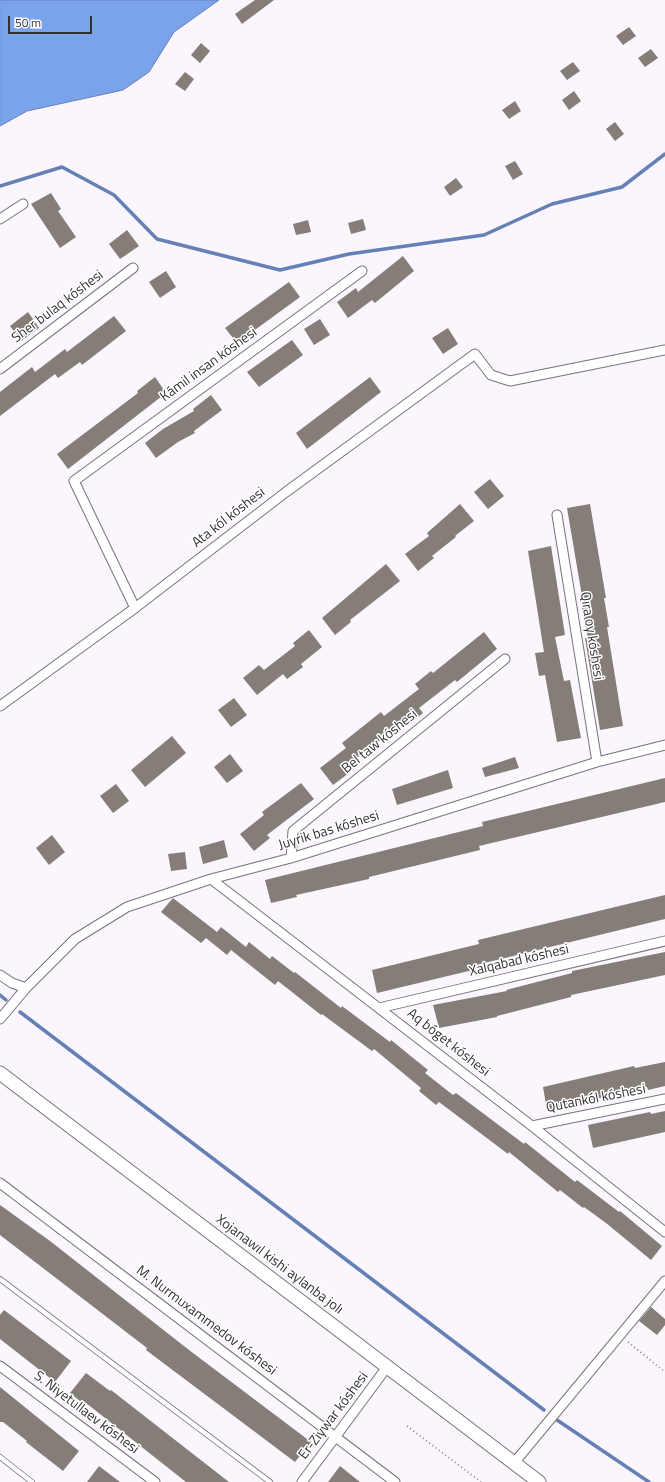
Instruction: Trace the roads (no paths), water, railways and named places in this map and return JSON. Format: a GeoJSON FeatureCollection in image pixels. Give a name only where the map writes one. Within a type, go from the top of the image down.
{"type":"FeatureCollection","features":[{"type":"Feature","properties":{"kind":"main road","name":"Xojanawıl kishi aylanba jolı"},"geometry":{"type":"LineString","coordinates":[[0,1073],[538,1482]]}},
{"type":"Feature","properties":{"kind":"street"},"geometry":{"type":"LineString","coordinates":[[0,219],[22,204]]}},
{"type":"Feature","properties":{"kind":"street","name":"Sher bulaq kóshesi"},"geometry":{"type":"LineString","coordinates":[[0,369],[132,268]]}},
{"type":"Feature","properties":{"kind":"street","name":"Kámil insan kóshesi"},"geometry":{"type":"LineString","coordinates":[[135,608],[74,480],[362,271]]}},
{"type":"Feature","properties":{"kind":"street","name":"Ata kól kóshesi"},"geometry":{"type":"LineString","coordinates":[[0,706],[135,608],[286,492],[476,354],[491,375],[510,381],[665,350]]}},
{"type":"Feature","properties":{"kind":"street","name":"Qıra oy kóshesi"},"geometry":{"type":"LineString","coordinates":[[557,515],[597,762]]}},
{"type":"Feature","properties":{"kind":"street","name":"Bel taw kóshesi"},"geometry":{"type":"LineString","coordinates":[[291,858],[293,831],[505,659]]}},
{"type":"Feature","properties":{"kind":"street","name":"Juyrik bas kóshesi"},"geometry":{"type":"LineString","coordinates":[[0,1019],[26,988],[75,939],[127,907],[211,879],[291,858],[597,762],[665,745]]}},
{"type":"Feature","properties":{"kind":"street","name":"Aq bóget kóshesi"},"geometry":{"type":"LineString","coordinates":[[211,879],[532,1126],[665,1232]]}},
{"type":"Feature","properties":{"kind":"street","name":"Xalqabad kóshesi"},"geometry":{"type":"LineString","coordinates":[[379,1008],[665,941]]}},
{"type":"Feature","properties":{"kind":"street"},"geometry":{"type":"LineString","coordinates":[[0,974],[12,983],[26,988]]}},
{"type":"Feature","properties":{"kind":"street","name":"Qutankól kóshesi"},"geometry":{"type":"LineString","coordinates":[[532,1126],[665,1099]]}},
{"type":"Feature","properties":{"kind":"street","name":"M. Nurmuxammedov kóshesi"},"geometry":{"type":"LineString","coordinates":[[0,1183],[395,1482]]}},
{"type":"Feature","properties":{"kind":"street"},"geometry":{"type":"LineString","coordinates":[[514,1463],[665,1281]]}},
{"type":"Feature","properties":{"kind":"street","name":"S. Niyetullaev kóshesi"},"geometry":{"type":"LineString","coordinates":[[0,1366],[155,1482]]}},
{"type":"Feature","properties":{"kind":"street","name":"Er-Ziywar kóshesi"},"geometry":{"type":"LineString","coordinates":[[302,1482],[388,1367]]}},
{"type":"Feature","properties":{"kind":"lane"},"geometry":{"type":"LineString","coordinates":[[0,1279],[270,1482]]}},
{"type":"Feature","properties":{"kind":"lane"},"geometry":{"type":"LineString","coordinates":[[0,1457],[32,1482]]}},
{"type":"Feature","properties":{"kind":"water"},"geometry":{"type":"Polygon","coordinates":[[[0,0],[219,0],[174,32],[149,72],[123,90],[27,111],[0,126],[0,0]]]}},
{"type":"Feature","properties":{"kind":"waterway"},"geometry":{"type":"LineString","coordinates":[[0,186],[62,167],[114,195],[157,239],[280,270],[349,254],[484,235],[552,204],[622,187],[665,154]]}},
{"type":"Feature","properties":{"kind":"waterway"},"geometry":{"type":"LineString","coordinates":[[0,995],[6,1000]]}},
{"type":"Feature","properties":{"kind":"waterway"},"geometry":{"type":"LineString","coordinates":[[20,1012],[544,1410]]}},
{"type":"Feature","properties":{"kind":"waterway"},"geometry":{"type":"LineString","coordinates":[[557,1420],[649,1482]]}}]}
